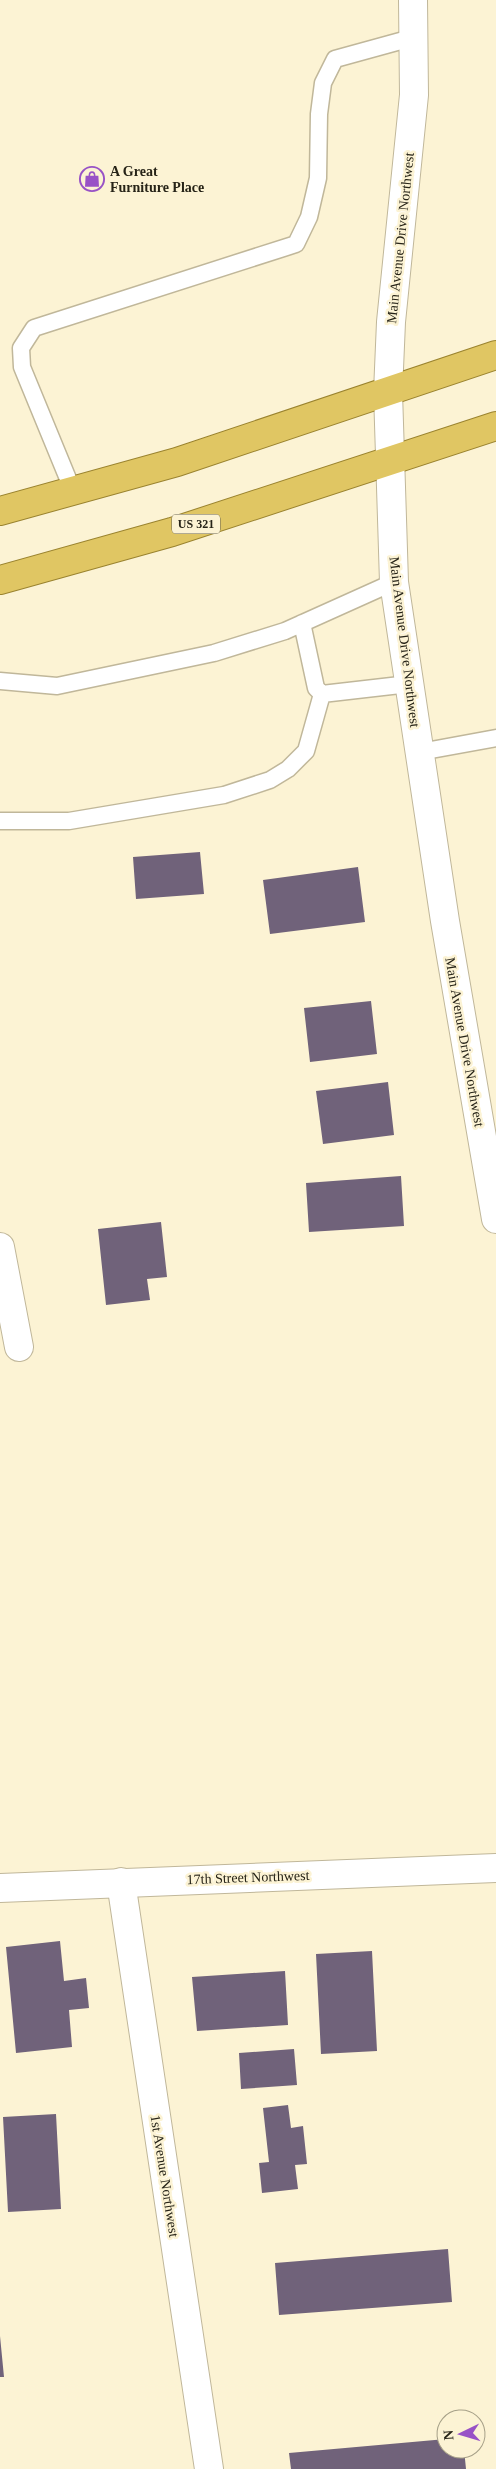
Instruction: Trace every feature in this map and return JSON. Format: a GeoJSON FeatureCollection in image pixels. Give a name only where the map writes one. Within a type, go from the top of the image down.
{"type":"FeatureCollection","features":[{"type":"Feature","properties":{"kind":"highway"},"geometry":{"type":"LineString","coordinates":[[0,511],[177,462],[496,355]]}},
{"type":"Feature","properties":{"kind":"highway","name":"US 321"},"geometry":{"type":"LineString","coordinates":[[0,580],[172,532],[496,426]]}},
{"type":"Feature","properties":{"kind":"street","name":"Main Avenue Drive Northwest"},"geometry":{"type":"LineString","coordinates":[[413,0],[415,37],[414,94],[391,322],[388,392],[394,582],[444,921],[496,1219]]}},
{"type":"Feature","properties":{"kind":"street"},"geometry":{"type":"LineString","coordinates":[[0,1247],[19,1347]]}},
{"type":"Feature","properties":{"kind":"street","name":"17th Street Northwest"},"geometry":{"type":"LineString","coordinates":[[0,1888],[496,1868]]}},
{"type":"Feature","properties":{"kind":"street","name":"1st Avenue Northwest"},"geometry":{"type":"LineString","coordinates":[[121,1882],[209,2469]]}},
{"type":"Feature","properties":{"kind":"lane"},"geometry":{"type":"LineString","coordinates":[[73,491],[22,367],[20,348],[34,328],[296,244],[309,217],[318,178],[319,114],[323,83],[336,59],[415,37]]}},
{"type":"Feature","properties":{"kind":"lane"},"geometry":{"type":"LineString","coordinates":[[0,681],[57,686],[214,653],[302,623],[394,582]]}},
{"type":"Feature","properties":{"kind":"lane"},"geometry":{"type":"LineString","coordinates":[[302,623],[316,688],[322,694]]}},
{"type":"Feature","properties":{"kind":"lane"},"geometry":{"type":"LineString","coordinates":[[322,694],[409,684]]}},
{"type":"Feature","properties":{"kind":"lane"},"geometry":{"type":"LineString","coordinates":[[0,822],[69,821],[224,795],[270,780],[288,769],[306,751],[322,694]]}},
{"type":"Feature","properties":{"kind":"lane"},"geometry":{"type":"LineString","coordinates":[[420,752],[496,738]]}},
{"type":"Feature","properties":{"kind":"building"},"geometry":{"type":"Polygon","coordinates":[[[200,852],[204,894],[136,899],[133,857],[200,852]]]}},
{"type":"Feature","properties":{"kind":"building"},"geometry":{"type":"Polygon","coordinates":[[[358,867],[365,922],[270,934],[263,880],[358,867]]]}},
{"type":"Feature","properties":{"kind":"building"},"geometry":{"type":"Polygon","coordinates":[[[371,1001],[377,1054],[310,1062],[304,1008],[371,1001]]]}},
{"type":"Feature","properties":{"kind":"building"},"geometry":{"type":"Polygon","coordinates":[[[388,1082],[394,1135],[323,1144],[316,1091],[388,1082]]]}},
{"type":"Feature","properties":{"kind":"building"},"geometry":{"type":"Polygon","coordinates":[[[401,1176],[404,1226],[309,1232],[306,1183],[401,1176]]]}},
{"type":"Feature","properties":{"kind":"building"},"geometry":{"type":"Polygon","coordinates":[[[161,1222],[167,1277],[147,1279],[150,1300],[106,1305],[98,1229],[161,1222]]]}},
{"type":"Feature","properties":{"kind":"building"},"geometry":{"type":"Polygon","coordinates":[[[60,1941],[64,1981],[86,1978],[89,2008],[69,2010],[72,2047],[16,2053],[6,1947],[60,1941]]]}},
{"type":"Feature","properties":{"kind":"building"},"geometry":{"type":"Polygon","coordinates":[[[372,1951],[377,2051],[321,2054],[316,1954],[372,1951]]]}},
{"type":"Feature","properties":{"kind":"building"},"geometry":{"type":"Polygon","coordinates":[[[285,1971],[288,2025],[197,2031],[192,1977],[285,1971]]]}},
{"type":"Feature","properties":{"kind":"building"},"geometry":{"type":"Polygon","coordinates":[[[294,2049],[297,2085],[241,2089],[239,2053],[294,2049]]]}},
{"type":"Feature","properties":{"kind":"building"},"geometry":{"type":"Polygon","coordinates":[[[288,2105],[291,2128],[303,2126],[307,2164],[295,2165],[298,2189],[262,2193],[259,2163],[269,2162],[263,2108],[288,2105]]]}},
{"type":"Feature","properties":{"kind":"building"},"geometry":{"type":"Polygon","coordinates":[[[56,2114],[61,2209],[8,2212],[3,2117],[56,2114]]]}},
{"type":"Feature","properties":{"kind":"building"},"geometry":{"type":"Polygon","coordinates":[[[448,2249],[452,2302],[279,2315],[275,2263],[448,2249]]]}},
{"type":"Feature","properties":{"kind":"building"},"geometry":{"type":"Polygon","coordinates":[[[0,2336],[4,2377],[0,2377],[0,2336]]]}},
{"type":"Feature","properties":{"kind":"building"},"geometry":{"type":"Polygon","coordinates":[[[436,2440],[436,2459],[465,2459],[466,2469],[291,2469],[289,2453],[436,2440]]]}},
{"type":"Feature","properties":{"kind":"place","name":"A Great Furniture Place"},"geometry":{"type":"Point","coordinates":[92,179]}}]}
